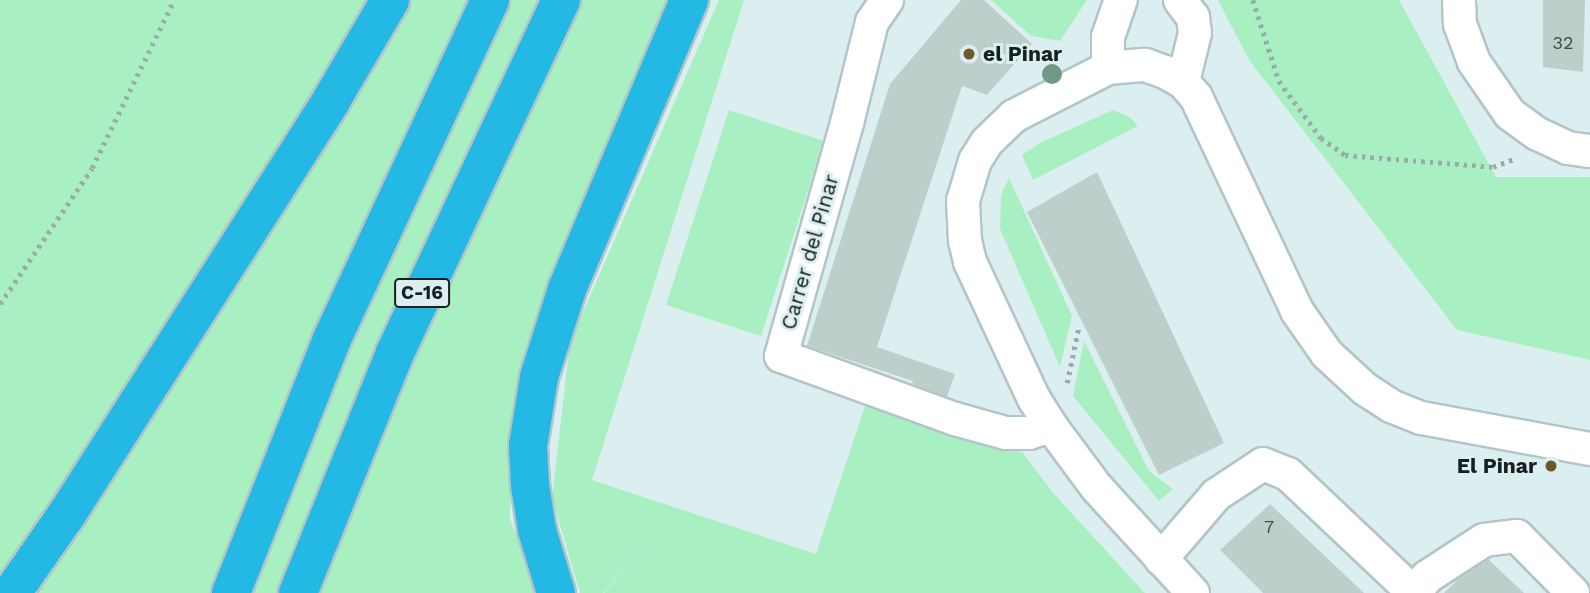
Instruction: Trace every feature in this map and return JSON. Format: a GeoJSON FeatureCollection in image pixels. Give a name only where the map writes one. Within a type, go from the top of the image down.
{"type":"FeatureCollection","features":[{"type":"Feature","properties":{"kind":"highway"},"geometry":{"type":"LineString","coordinates":[[12,593],[67,514],[310,134],[390,0]]}},
{"type":"Feature","properties":{"kind":"highway","name":"C-16"},"geometry":{"type":"LineString","coordinates":[[231,593],[332,339],[490,0]]}},
{"type":"Feature","properties":{"kind":"highway","name":"C-16"},"geometry":{"type":"LineString","coordinates":[[298,593],[395,353],[561,0]]}},
{"type":"Feature","properties":{"kind":"highway"},"geometry":{"type":"LineString","coordinates":[[556,593],[537,530],[530,485],[528,446],[539,377],[567,289],[689,0]]}},
{"type":"Feature","properties":{"kind":"street","name":"Carrer del Pinar"},"geometry":{"type":"LineString","coordinates":[[887,0],[872,22],[847,123],[781,356],[955,419],[1006,433],[1029,433],[1051,426]]}},
{"type":"Feature","properties":{"kind":"street"},"geometry":{"type":"LineString","coordinates":[[1108,68],[1108,37],[1117,6],[1122,0]]}},
{"type":"Feature","properties":{"kind":"street"},"geometry":{"type":"LineString","coordinates":[[1180,0],[1193,17],[1195,33],[1183,82]]}},
{"type":"Feature","properties":{"kind":"street"},"geometry":{"type":"LineString","coordinates":[[1460,0],[1460,24],[1474,62],[1510,114],[1538,134],[1568,148],[1590,151]]}},
{"type":"Feature","properties":{"kind":"street"},"geometry":{"type":"LineString","coordinates":[[1193,593],[1097,488],[1051,426],[1034,399],[970,262],[963,201],[975,160],[998,130],[1014,116],[1108,68],[1145,65],[1166,72],[1183,82],[1205,114],[1297,311],[1327,354],[1346,374],[1391,406],[1421,418],[1590,449]]}},
{"type":"Feature","properties":{"kind":"street"},"geometry":{"type":"LineString","coordinates":[[1161,559],[1216,495],[1263,464],[1288,474],[1414,593],[1427,577],[1484,540],[1517,536],[1573,593]]}},
{"type":"Feature","properties":{"kind":"path"},"geometry":{"type":"LineString","coordinates":[[0,304],[92,168],[174,0]]}},
{"type":"Feature","properties":{"kind":"path"},"geometry":{"type":"LineString","coordinates":[[1254,0],[1279,81],[1321,138],[1345,155],[1493,167],[1522,156],[1538,134]]}},
{"type":"Feature","properties":{"kind":"path"},"geometry":{"type":"LineString","coordinates":[[1067,383],[1079,325]]}},
{"type":"Feature","properties":{"kind":"green space"},"geometry":{"type":"Polygon","coordinates":[[[0,0],[711,0],[651,50],[585,202],[518,385],[511,443],[510,520],[544,593],[0,593],[0,0]]]}},
{"type":"Feature","properties":{"kind":"green space"},"geometry":{"type":"Polygon","coordinates":[[[719,0],[744,0],[592,480],[816,554],[867,400],[1023,453],[1054,494],[1145,593],[604,593],[661,530],[603,593],[580,593],[552,498],[570,342],[719,0]]]}},
{"type":"Feature","properties":{"kind":"green space"},"geometry":{"type":"Polygon","coordinates":[[[991,0],[1087,0],[1060,41],[1031,36],[991,0]]]}},
{"type":"Feature","properties":{"kind":"green space"},"geometry":{"type":"Polygon","coordinates":[[[1218,0],[1399,0],[1496,177],[1590,177],[1590,360],[1457,330],[1249,60],[1218,0]]]}},
{"type":"Feature","properties":{"kind":"green space"},"geometry":{"type":"Polygon","coordinates":[[[729,110],[824,141],[761,336],[666,305],[729,110]]]}},
{"type":"Feature","properties":{"kind":"green space"},"geometry":{"type":"Polygon","coordinates":[[[1113,110],[1130,117],[1138,126],[1033,180],[1022,155],[1040,143],[1113,110]]]}},
{"type":"Feature","properties":{"kind":"green space"},"geometry":{"type":"Polygon","coordinates":[[[1009,178],[1072,316],[1060,367],[1000,229],[1001,195],[1009,178]]]}},
{"type":"Feature","properties":{"kind":"green space"},"geometry":{"type":"Polygon","coordinates":[[[1084,341],[1149,471],[1173,489],[1159,501],[1073,396],[1084,341]]]}},
{"type":"Feature","properties":{"kind":"building"},"geometry":{"type":"Polygon","coordinates":[[[961,0],[984,0],[1032,44],[987,95],[962,86],[877,347],[955,374],[947,397],[912,384],[913,381],[807,346],[890,84],[961,0]]]}},
{"type":"Feature","properties":{"kind":"building"},"geometry":{"type":"Polygon","coordinates":[[[1543,0],[1585,0],[1583,72],[1543,67],[1543,0]]]}},
{"type":"Feature","properties":{"kind":"building"},"geometry":{"type":"Polygon","coordinates":[[[1097,172],[1224,443],[1159,475],[1027,212],[1097,172]]]}},
{"type":"Feature","properties":{"kind":"building"},"geometry":{"type":"Polygon","coordinates":[[[1270,504],[1364,593],[1263,593],[1220,550],[1270,504]]]}},
{"type":"Feature","properties":{"kind":"building"},"geometry":{"type":"Polygon","coordinates":[[[1488,559],[1524,593],[1444,593],[1458,579],[1488,559]]]}},
{"type":"Feature","properties":{"kind":"place","name":"el Pinar"},"geometry":{"type":"Point","coordinates":[969,54]}},
{"type":"Feature","properties":{"kind":"place","name":"El Pinar"},"geometry":{"type":"Point","coordinates":[1551,466]}}]}
